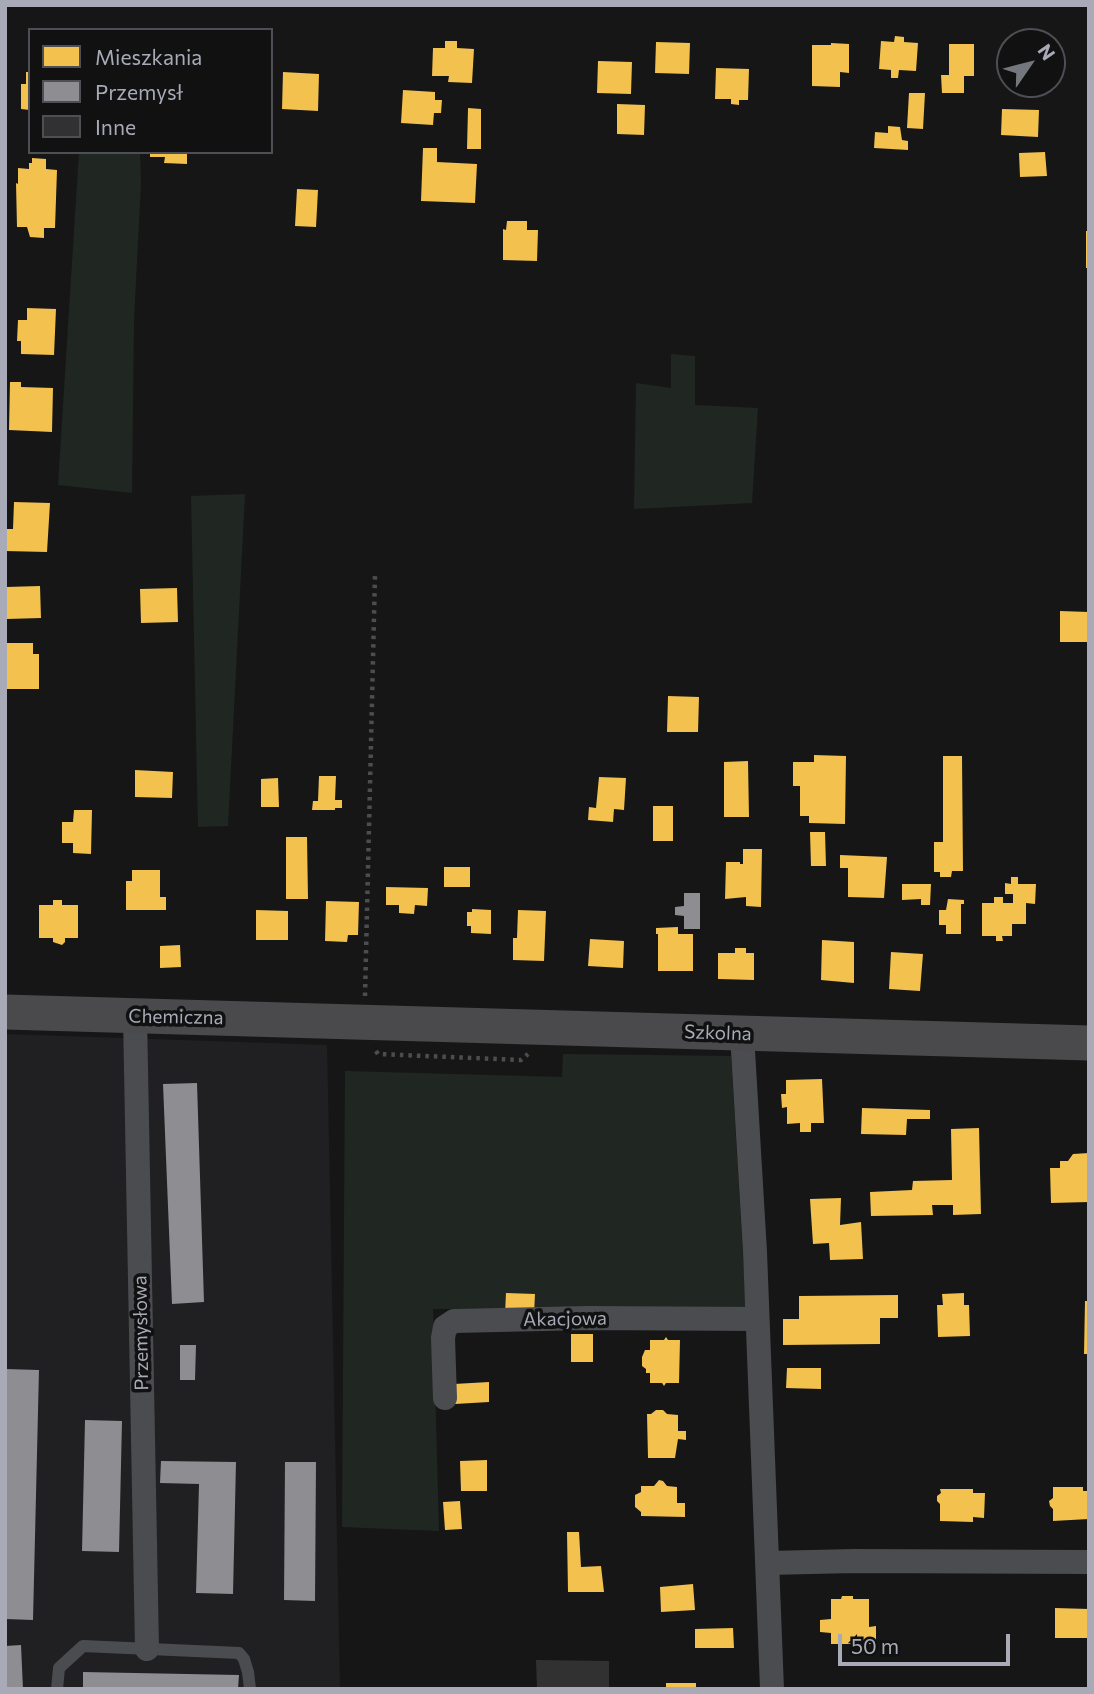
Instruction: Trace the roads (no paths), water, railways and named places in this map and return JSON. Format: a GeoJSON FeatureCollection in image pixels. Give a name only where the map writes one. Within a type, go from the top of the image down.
{"type":"FeatureCollection","features":[{"type":"Feature","properties":{"kind":"street","name":"Chemiczna"},"geometry":{"type":"LineString","coordinates":[[5,1013],[356,1022]]}},
{"type":"Feature","properties":{"kind":"street","name":"Przemysłowa"},"geometry":{"type":"LineString","coordinates":[[135,1016],[147,1649]]}},
{"type":"Feature","properties":{"kind":"street","name":"Szkolna"},"geometry":{"type":"LineString","coordinates":[[356,1022],[1089,1044]]}},
{"type":"Feature","properties":{"kind":"street"},"geometry":{"type":"LineString","coordinates":[[743,1034],[772,1689]]}},
{"type":"Feature","properties":{"kind":"street","name":"Akacjowa"},"geometry":{"type":"LineString","coordinates":[[445,1398],[443,1338],[445,1327],[454,1321],[587,1318],[757,1319]]}},
{"type":"Feature","properties":{"kind":"street"},"geometry":{"type":"LineString","coordinates":[[768,1563],[1089,1562]]}},
{"type":"Feature","properties":{"kind":"lane"},"geometry":{"type":"LineString","coordinates":[[57,1689],[59,1668],[83,1646],[239,1653],[248,1672],[250,1689]]}}]}
